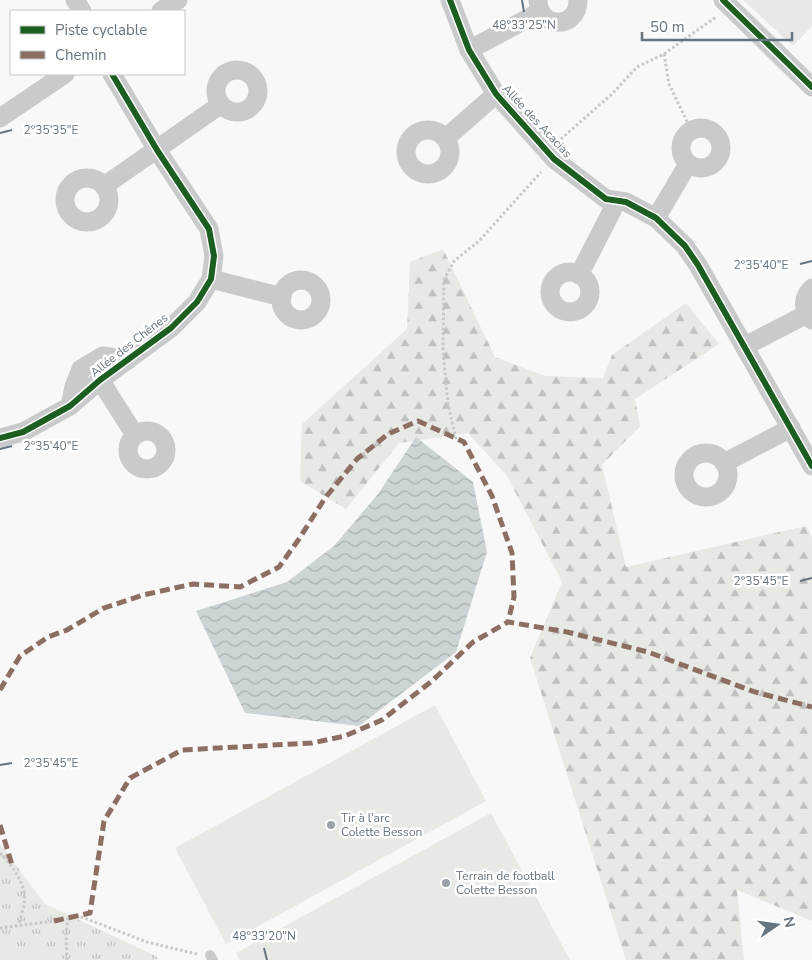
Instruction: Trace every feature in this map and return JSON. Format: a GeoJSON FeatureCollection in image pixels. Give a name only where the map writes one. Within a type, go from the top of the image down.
{"type":"FeatureCollection","features":[{"type":"Feature","properties":{"kind":"street"},"geometry":{"type":"LineString","coordinates":[[163,10],[178,0]]}},
{"type":"Feature","properties":{"kind":"street","name":"Allée des Acacias"},"geometry":{"type":"LineString","coordinates":[[450,0],[469,50],[496,94],[551,155],[606,198],[626,202],[656,218],[685,246],[745,346],[812,466]]}},
{"type":"Feature","properties":{"kind":"street"},"geometry":{"type":"LineString","coordinates":[[469,50],[539,6],[551,21],[565,22],[576,13],[578,0]]}},
{"type":"Feature","properties":{"kind":"street"},"geometry":{"type":"LineString","coordinates":[[726,3],[812,87]]}},
{"type":"Feature","properties":{"kind":"street"},"geometry":{"type":"LineString","coordinates":[[0,118],[64,75]]}},
{"type":"Feature","properties":{"kind":"street","name":"Allée des Chênes"},"geometry":{"type":"LineString","coordinates":[[0,438],[23,432],[70,406],[100,380],[171,328],[197,302],[211,279],[214,256],[209,229],[157,150],[113,75]]}},
{"type":"Feature","properties":{"kind":"street"},"geometry":{"type":"LineString","coordinates":[[446,138],[496,94]]}},
{"type":"Feature","properties":{"kind":"street"},"geometry":{"type":"LineString","coordinates":[[104,186],[220,105]]}},
{"type":"Feature","properties":{"kind":"street"},"geometry":{"type":"LineString","coordinates":[[705,128],[711,130],[719,141],[720,153],[718,160],[707,167],[700,168],[688,164],[681,153],[682,139],[692,130],[705,128]]}},
{"type":"Feature","properties":{"kind":"street"},"geometry":{"type":"LineString","coordinates":[[656,218],[688,164]]}},
{"type":"Feature","properties":{"kind":"street"},"geometry":{"type":"LineString","coordinates":[[579,274],[617,201]]}},
{"type":"Feature","properties":{"kind":"street"},"geometry":{"type":"LineString","coordinates":[[211,279],[282,297]]}},
{"type":"Feature","properties":{"kind":"street"},"geometry":{"type":"LineString","coordinates":[[745,346],[809,317],[804,300],[812,288]]}},
{"type":"Feature","properties":{"kind":"street"},"geometry":{"type":"LineString","coordinates":[[70,406],[74,386],[81,369],[103,356],[128,360]]}},
{"type":"Feature","properties":{"kind":"street"},"geometry":{"type":"LineString","coordinates":[[100,380],[135,435]]}},
{"type":"Feature","properties":{"kind":"street"},"geometry":{"type":"LineString","coordinates":[[724,463],[790,428]]}},
{"type":"Feature","properties":{"kind":"path"},"geometry":{"type":"LineString","coordinates":[[456,438],[448,404],[442,352],[444,280],[454,261],[479,241],[528,186],[551,155],[638,66],[664,54],[710,24],[726,3]]}},
{"type":"Feature","properties":{"kind":"path"},"geometry":{"type":"LineString","coordinates":[[664,54],[669,84],[692,130]]}},
{"type":"Feature","properties":{"kind":"path"},"geometry":{"type":"LineString","coordinates":[[0,853],[12,865],[23,886],[24,904],[19,924]]}},
{"type":"Feature","properties":{"kind":"path"},"geometry":{"type":"LineString","coordinates":[[76,916],[148,942],[211,957]]}},
{"type":"Feature","properties":{"kind":"path"},"geometry":{"type":"LineString","coordinates":[[67,960],[66,935],[68,917]]}},
{"type":"Feature","properties":{"kind":"path"},"geometry":{"type":"LineString","coordinates":[[0,928],[19,924],[54,921]]}},
{"type":"Feature","properties":{"kind":"shaded area"},"geometry":{"type":"Polygon","coordinates":[[[743,0],[812,0],[812,26],[793,46],[743,0]]]}},
{"type":"Feature","properties":{"kind":"green space"},"geometry":{"type":"Polygon","coordinates":[[[443,249],[495,357],[545,376],[603,378],[612,355],[686,303],[719,344],[635,399],[640,426],[602,465],[626,567],[806,526],[812,537],[812,921],[737,890],[744,960],[626,960],[530,658],[562,582],[507,476],[468,433],[399,443],[346,509],[300,481],[302,424],[407,329],[410,262],[443,249]]]}},
{"type":"Feature","properties":{"kind":"green space","name":"Tir à l'arc Colette Besson"},"geometry":{"type":"Polygon","coordinates":[[[435,705],[486,801],[226,944],[175,848],[435,705]]]}},
{"type":"Feature","properties":{"kind":"green space","name":"Terrain de football Colette Besson"},"geometry":{"type":"Polygon","coordinates":[[[491,813],[570,960],[240,960],[236,953],[491,813]]]}},
{"type":"Feature","properties":{"kind":"green space"},"geometry":{"type":"Polygon","coordinates":[[[0,844],[45,904],[156,956],[158,960],[0,960],[0,844]]]}},
{"type":"Feature","properties":{"kind":"green space"},"geometry":{"type":"Polygon","coordinates":[[[45,945],[48,960],[0,960],[0,953],[45,945]]]}},
{"type":"Feature","properties":{"kind":"water"},"geometry":{"type":"Polygon","coordinates":[[[416,437],[473,482],[487,552],[456,652],[359,726],[245,713],[196,611],[287,582],[334,546],[378,494],[416,437]]]}},
{"type":"Feature","properties":{"kind":"marked path"},"geometry":{"type":"LineString","coordinates":[[0,690],[20,656],[48,637],[67,630],[104,608],[143,595],[193,584],[240,587],[279,567],[325,498],[357,459],[388,434],[418,421],[464,442],[492,496],[512,553],[514,597],[508,622]]}},
{"type":"Feature","properties":{"kind":"marked path"},"geometry":{"type":"LineString","coordinates":[[54,921],[90,913],[104,821],[130,778],[182,750],[312,743],[345,736],[382,720],[432,681],[473,642],[508,622],[567,632],[648,652],[755,692],[812,707]]}},
{"type":"Feature","properties":{"kind":"marked path"},"geometry":{"type":"LineString","coordinates":[[0,825],[12,865]]}},
{"type":"Feature","properties":{"kind":"cycle path"},"geometry":{"type":"LineString","coordinates":[[450,0],[469,50],[496,94],[554,159],[606,199],[626,202],[656,218],[685,246],[698,265],[812,466]]}},
{"type":"Feature","properties":{"kind":"cycle path"},"geometry":{"type":"LineString","coordinates":[[723,0],[812,87]]}},
{"type":"Feature","properties":{"kind":"cycle path"},"geometry":{"type":"LineString","coordinates":[[0,438],[23,432],[70,406],[100,380],[171,328],[197,302],[211,279],[214,256],[209,229],[157,150],[113,75]]}},
{"type":"Feature","properties":{"kind":"place","name":"Tir à l'arc Colette Besson"},"geometry":{"type":"Point","coordinates":[331,825]}},
{"type":"Feature","properties":{"kind":"place","name":"Terrain de football Colette Besson"},"geometry":{"type":"Point","coordinates":[446,883]}}]}
